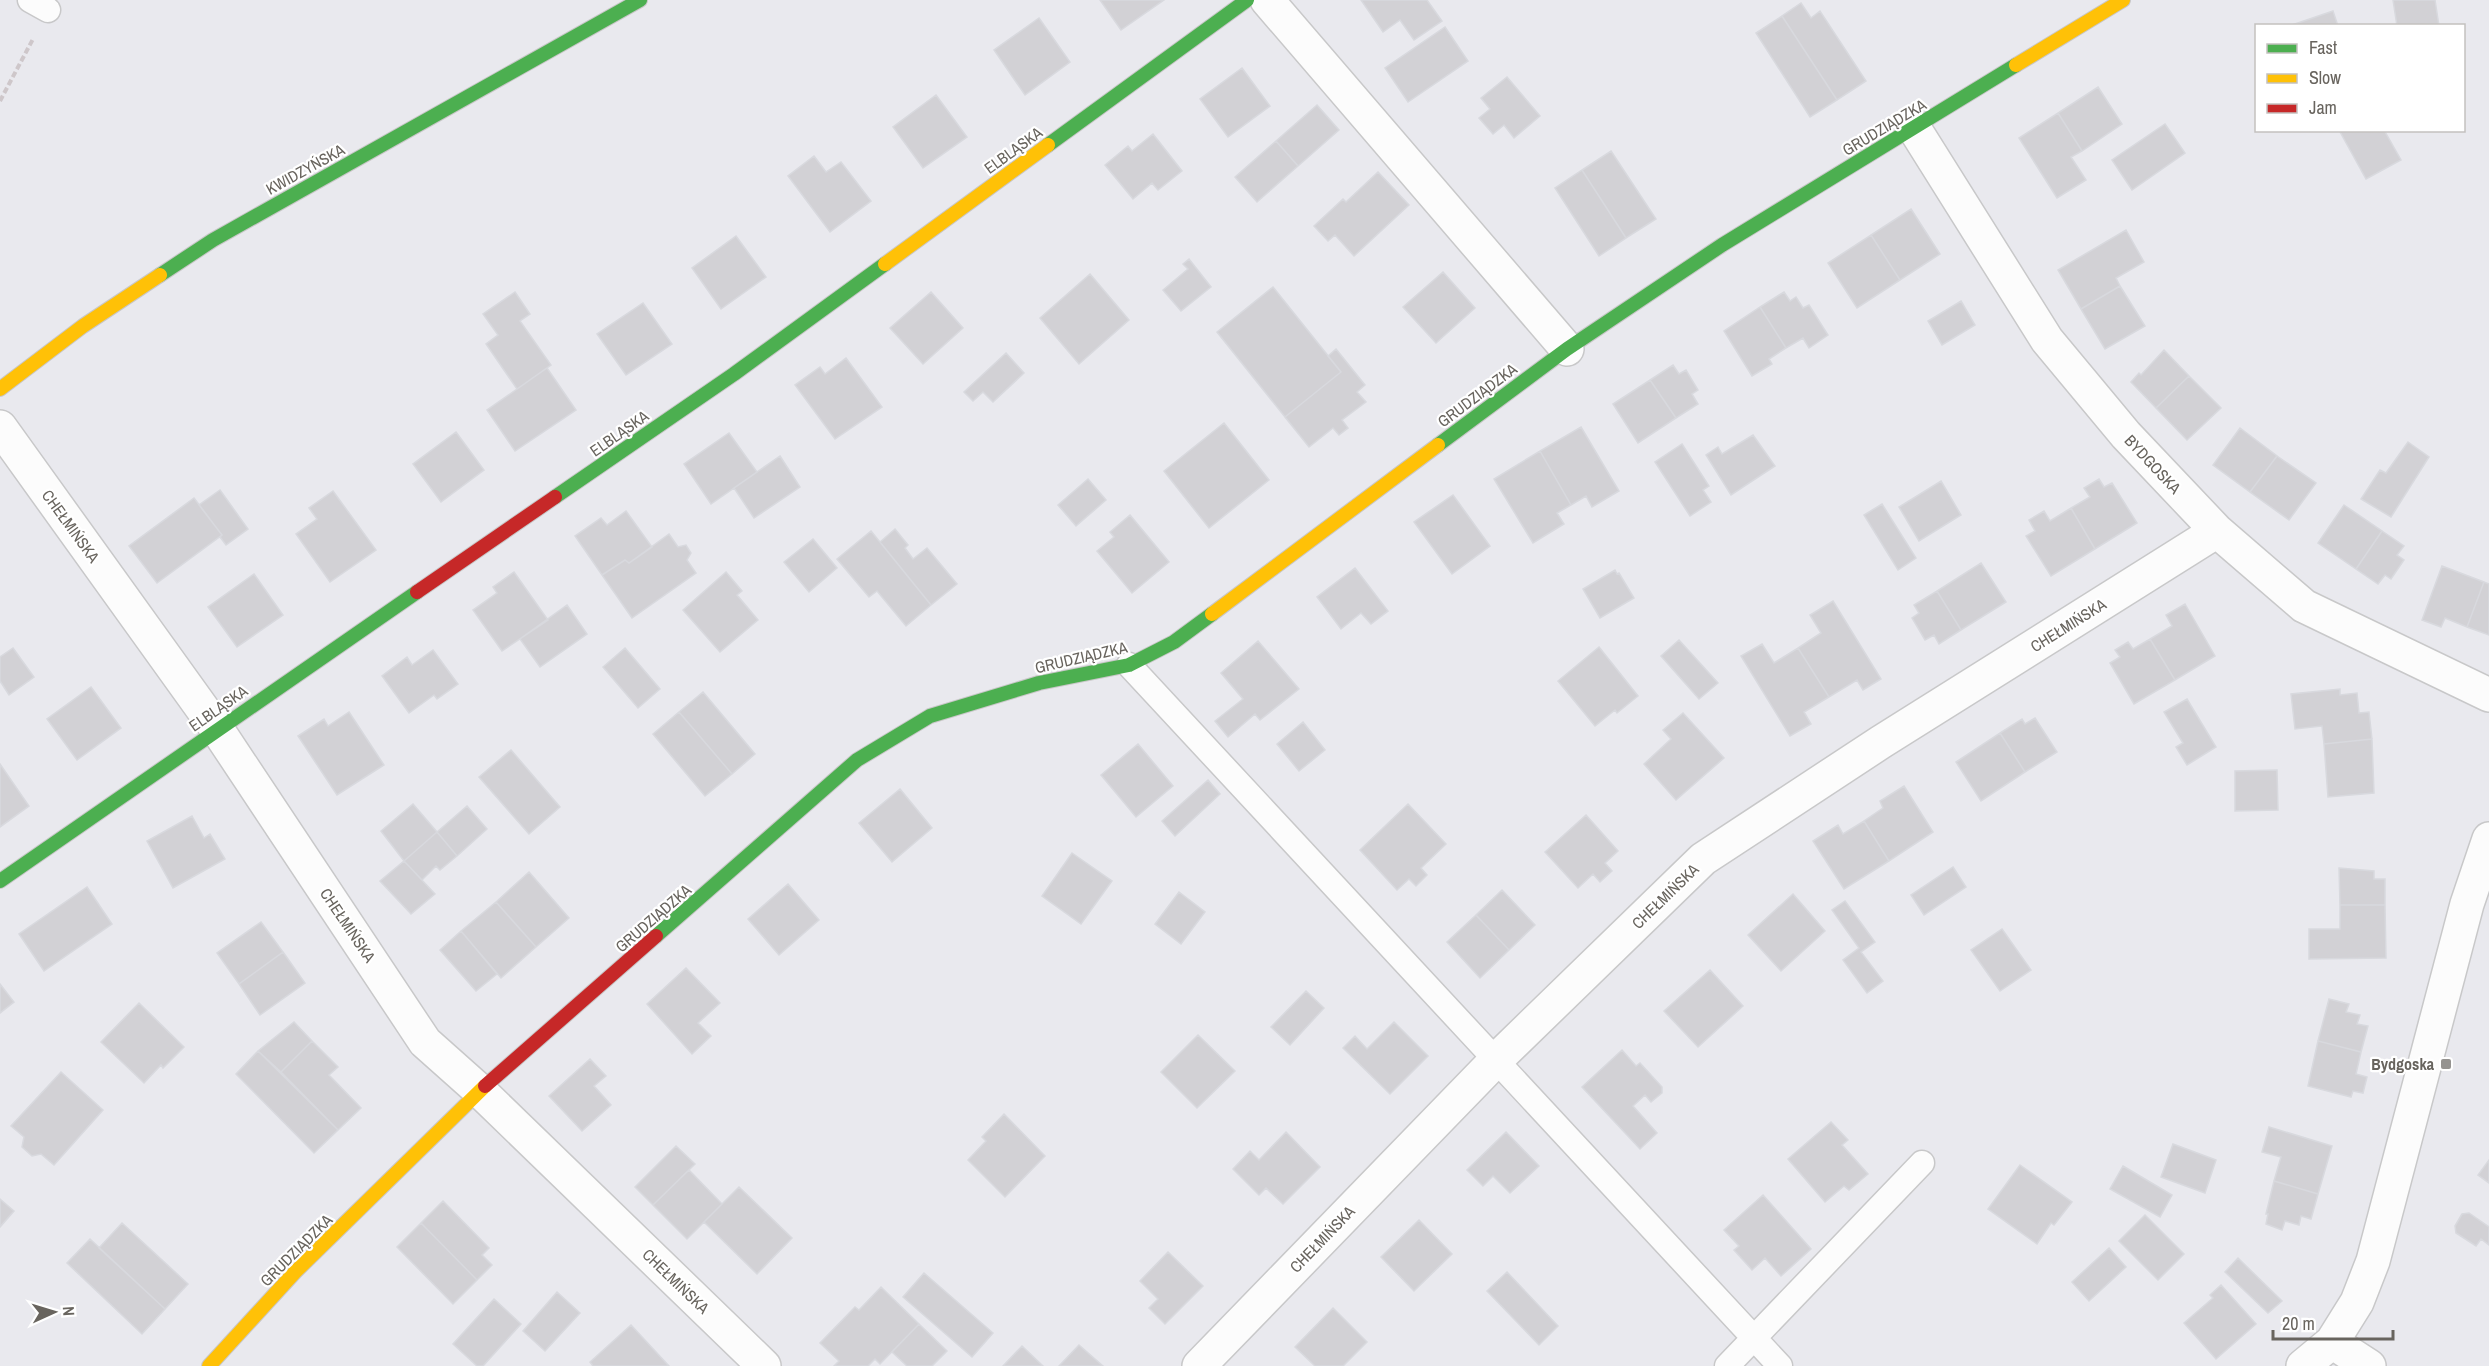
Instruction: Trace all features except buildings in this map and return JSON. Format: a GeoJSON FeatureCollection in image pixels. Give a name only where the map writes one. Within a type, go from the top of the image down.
{"type":"FeatureCollection","features":[{"type":"Feature","properties":{"kind":"street","name":"KWIDZYŃSKA"},"geometry":{"type":"LineString","coordinates":[[0,388],[82,326],[213,240],[640,0]]}},
{"type":"Feature","properties":{"kind":"street","name":"ELBLĄSKA"},"geometry":{"type":"LineString","coordinates":[[0,881],[734,374],[1247,0]]}},
{"type":"Feature","properties":{"kind":"street"},"geometry":{"type":"LineString","coordinates":[[1267,0],[1567,349]]}},
{"type":"Feature","properties":{"kind":"street","name":"GRUDZIĄDZKA"},"geometry":{"type":"LineString","coordinates":[[209,1366],[295,1272],[480,1091],[857,760],[930,716],[1039,683],[1129,665],[1174,642],[1567,349],[1722,245],[2123,0]]}},
{"type":"Feature","properties":{"kind":"street","name":"BYDGOSKA"},"geometry":{"type":"LineString","coordinates":[[1914,128],[2047,340],[2126,435],[2217,531],[2304,606],[2489,695]]}},
{"type":"Feature","properties":{"kind":"street","name":"CHEŁMIŃSKA"},"geometry":{"type":"LineString","coordinates":[[0,427],[217,729],[426,1042],[480,1091],[754,1362]]}},
{"type":"Feature","properties":{"kind":"street","name":"CHEŁMIŃSKA"},"geometry":{"type":"LineString","coordinates":[[1199,1366],[1496,1060],[1703,859],[1881,742],[2217,531]]}},
{"type":"Feature","properties":{"kind":"street"},"geometry":{"type":"LineString","coordinates":[[2303,1366],[2332,1342],[2357,1302],[2373,1261],[2467,904],[2489,838]]}},
{"type":"Feature","properties":{"kind":"street"},"geometry":{"type":"LineString","coordinates":[[2332,1342],[2369,1366]]}},
{"type":"Feature","properties":{"kind":"lane"},"geometry":{"type":"LineString","coordinates":[[1129,665],[1780,1366]]}},
{"type":"Feature","properties":{"kind":"lane"},"geometry":{"type":"LineString","coordinates":[[1728,1366],[1922,1163]]}},
{"type":"Feature","properties":{"kind":"path"},"geometry":{"type":"LineString","coordinates":[[0,101],[39,5]]}},
{"type":"Feature","properties":{"kind":"traffic: fast"},"geometry":{"type":"LineString","coordinates":[[160,275],[213,240],[640,0]]}},
{"type":"Feature","properties":{"kind":"traffic: fast"},"geometry":{"type":"LineString","coordinates":[[1048,145],[1247,0]]}},
{"type":"Feature","properties":{"kind":"traffic: fast"},"geometry":{"type":"LineString","coordinates":[[1438,445],[1567,349],[1722,245],[2016,65]]}},
{"type":"Feature","properties":{"kind":"traffic: fast"},"geometry":{"type":"LineString","coordinates":[[555,497],[734,374],[885,264]]}},
{"type":"Feature","properties":{"kind":"traffic: fast"},"geometry":{"type":"LineString","coordinates":[[0,881],[417,592]]}},
{"type":"Feature","properties":{"kind":"traffic: fast"},"geometry":{"type":"LineString","coordinates":[[656,936],[857,760],[930,716],[1039,683],[1129,665],[1174,642],[1212,614]]}},
{"type":"Feature","properties":{"kind":"traffic: slow"},"geometry":{"type":"LineString","coordinates":[[2016,65],[2123,0]]}},
{"type":"Feature","properties":{"kind":"traffic: slow"},"geometry":{"type":"LineString","coordinates":[[885,264],[1048,145]]}},
{"type":"Feature","properties":{"kind":"traffic: slow"},"geometry":{"type":"LineString","coordinates":[[0,389],[83,326],[160,275]]}},
{"type":"Feature","properties":{"kind":"traffic: slow"},"geometry":{"type":"LineString","coordinates":[[1212,614],[1438,445]]}},
{"type":"Feature","properties":{"kind":"traffic: slow"},"geometry":{"type":"LineString","coordinates":[[209,1366],[295,1272],[485,1086]]}},
{"type":"Feature","properties":{"kind":"traffic: jam"},"geometry":{"type":"LineString","coordinates":[[417,592],[555,497]]}},
{"type":"Feature","properties":{"kind":"traffic: jam"},"geometry":{"type":"LineString","coordinates":[[485,1086],[656,936]]}},
{"type":"Feature","properties":{"kind":"place","name":"Bydgoska"},"geometry":{"type":"Point","coordinates":[2446,1064]}}]}
